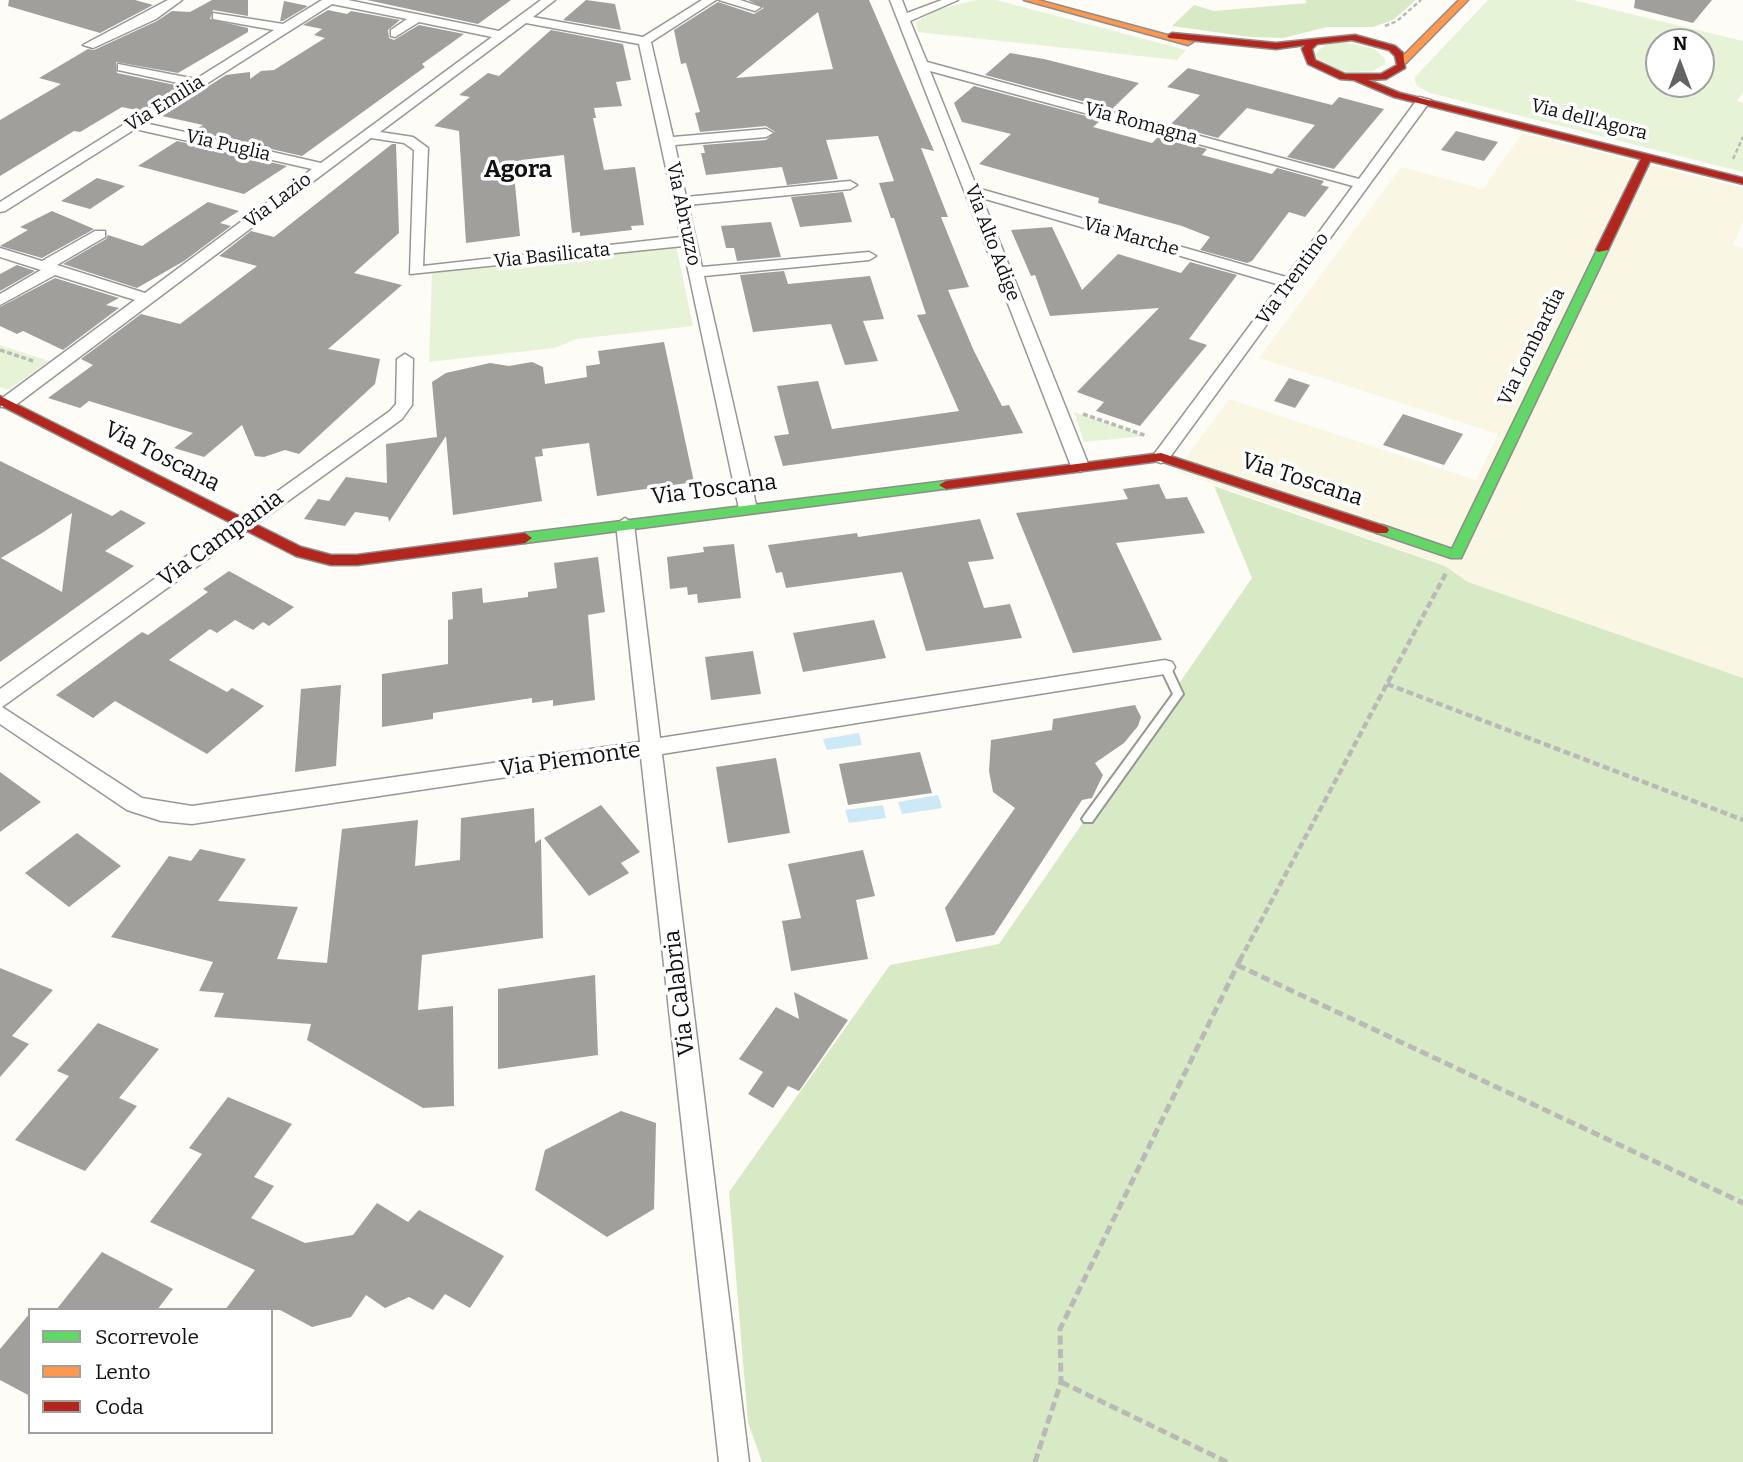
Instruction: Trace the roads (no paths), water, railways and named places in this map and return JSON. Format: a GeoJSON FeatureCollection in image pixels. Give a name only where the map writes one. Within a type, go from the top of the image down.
{"type":"FeatureCollection","features":[{"type":"Feature","properties":{"kind":"street"},"geometry":{"type":"LineString","coordinates":[[89,45],[152,16],[176,0]]}},
{"type":"Feature","properties":{"kind":"street"},"geometry":{"type":"LineString","coordinates":[[330,0],[501,35]]}},
{"type":"Feature","properties":{"kind":"street","name":"Via Emilia"},"geometry":{"type":"LineString","coordinates":[[0,208],[330,0]]}},
{"type":"Feature","properties":{"kind":"street","name":"Via Lazio"},"geometry":{"type":"LineString","coordinates":[[3,401],[54,368],[549,0]]}},
{"type":"Feature","properties":{"kind":"street"},"geometry":{"type":"LineString","coordinates":[[523,19],[645,41],[710,0]]}},
{"type":"Feature","properties":{"kind":"street"},"geometry":{"type":"LineString","coordinates":[[725,0],[755,7]]}},
{"type":"Feature","properties":{"kind":"street","name":"Via Alto Adige"},"geometry":{"type":"LineString","coordinates":[[896,0],[1080,466]]}},
{"type":"Feature","properties":{"kind":"street"},"geometry":{"type":"LineString","coordinates":[[904,19],[952,0]]}},
{"type":"Feature","properties":{"kind":"street","name":"Via dell'Agora"},"geometry":{"type":"LineString","coordinates":[[1028,0],[1172,36],[1319,68],[1357,79],[1397,96],[1424,100],[1743,181]]}},
{"type":"Feature","properties":{"kind":"street"},"geometry":{"type":"LineString","coordinates":[[1398,67],[1464,0]]}},
{"type":"Feature","properties":{"kind":"street"},"geometry":{"type":"LineString","coordinates":[[217,16],[285,29]]}},
{"type":"Feature","properties":{"kind":"street"},"geometry":{"type":"LineString","coordinates":[[394,33],[417,18]]}},
{"type":"Feature","properties":{"kind":"street"},"geometry":{"type":"LineString","coordinates":[[1371,34],[1400,31]]}},
{"type":"Feature","properties":{"kind":"street","name":"Via dell'Agora"},"geometry":{"type":"LineString","coordinates":[[1278,58],[1336,37],[1371,34],[1392,48],[1398,67],[1397,86],[1424,100]]}},
{"type":"Feature","properties":{"kind":"street","name":"Via Abruzzo"},"geometry":{"type":"LineString","coordinates":[[645,41],[748,509]]}},
{"type":"Feature","properties":{"kind":"street"},"geometry":{"type":"LineString","coordinates":[[1312,44],[1307,56],[1319,68]]}},
{"type":"Feature","properties":{"kind":"street","name":"Via Romagna"},"geometry":{"type":"LineString","coordinates":[[922,65],[1361,184]]}},
{"type":"Feature","properties":{"kind":"street"},"geometry":{"type":"LineString","coordinates":[[122,67],[198,83]]}},
{"type":"Feature","properties":{"kind":"street","name":"Via dell'Agora"},"geometry":{"type":"LineString","coordinates":[[1357,79],[1398,67]]}},
{"type":"Feature","properties":{"kind":"street","name":"Via Trentino"},"geometry":{"type":"LineString","coordinates":[[1165,451],[1424,100]]}},
{"type":"Feature","properties":{"kind":"street","name":"Via Puglia"},"geometry":{"type":"LineString","coordinates":[[133,124],[324,167]]}},
{"type":"Feature","properties":{"kind":"street"},"geometry":{"type":"LineString","coordinates":[[667,142],[766,132]]}},
{"type":"Feature","properties":{"kind":"street","name":"Via Basilicata"},"geometry":{"type":"LineString","coordinates":[[369,134],[408,140],[421,148],[415,271],[689,241]]}},
{"type":"Feature","properties":{"kind":"street","name":"Via Lombardia"},"geometry":{"type":"LineString","coordinates":[[1456,555],[1647,156]]}},
{"type":"Feature","properties":{"kind":"street"},"geometry":{"type":"LineString","coordinates":[[680,202],[850,185]]}},
{"type":"Feature","properties":{"kind":"street","name":"Via Marche"},"geometry":{"type":"LineString","coordinates":[[971,191],[1290,283]]}},
{"type":"Feature","properties":{"kind":"street"},"geometry":{"type":"LineString","coordinates":[[0,300],[100,234]]}},
{"type":"Feature","properties":{"kind":"street"},"geometry":{"type":"LineString","coordinates":[[0,252],[147,299]]}},
{"type":"Feature","properties":{"kind":"street"},"geometry":{"type":"LineString","coordinates":[[696,272],[869,256]]}},
{"type":"Feature","properties":{"kind":"street","name":"Via Campania"},"geometry":{"type":"LineString","coordinates":[[0,699],[396,415],[404,401],[405,359]]}},
{"type":"Feature","properties":{"kind":"street","name":"Via Toscana"},"geometry":{"type":"LineString","coordinates":[[3,401],[303,553],[339,561],[1080,466],[1165,451],[1456,555]]}},
{"type":"Feature","properties":{"kind":"street","name":"Via Calabria"},"geometry":{"type":"LineString","coordinates":[[625,524],[734,1462]]}},
{"type":"Feature","properties":{"kind":"street","name":"Via Piemonte"},"geometry":{"type":"LineString","coordinates":[[0,714],[135,804],[182,814],[651,748],[1165,667]]}},
{"type":"Feature","properties":{"kind":"lane"},"geometry":{"type":"LineString","coordinates":[[1088,819],[1178,694],[1165,667]]}},
{"type":"Feature","properties":{"kind":"water"},"geometry":{"type":"Polygon","coordinates":[[[859,733],[862,745],[827,750],[823,739],[859,733]]]}},
{"type":"Feature","properties":{"kind":"water"},"geometry":{"type":"Polygon","coordinates":[[[938,795],[942,808],[902,814],[898,802],[938,795]]]}},
{"type":"Feature","properties":{"kind":"water"},"geometry":{"type":"Polygon","coordinates":[[[883,805],[886,818],[849,823],[845,810],[883,805]]]}},
{"type":"Feature","properties":{"kind":"district","name":"Agora"},"geometry":{"type":"Point","coordinates":[518,170]}}]}
